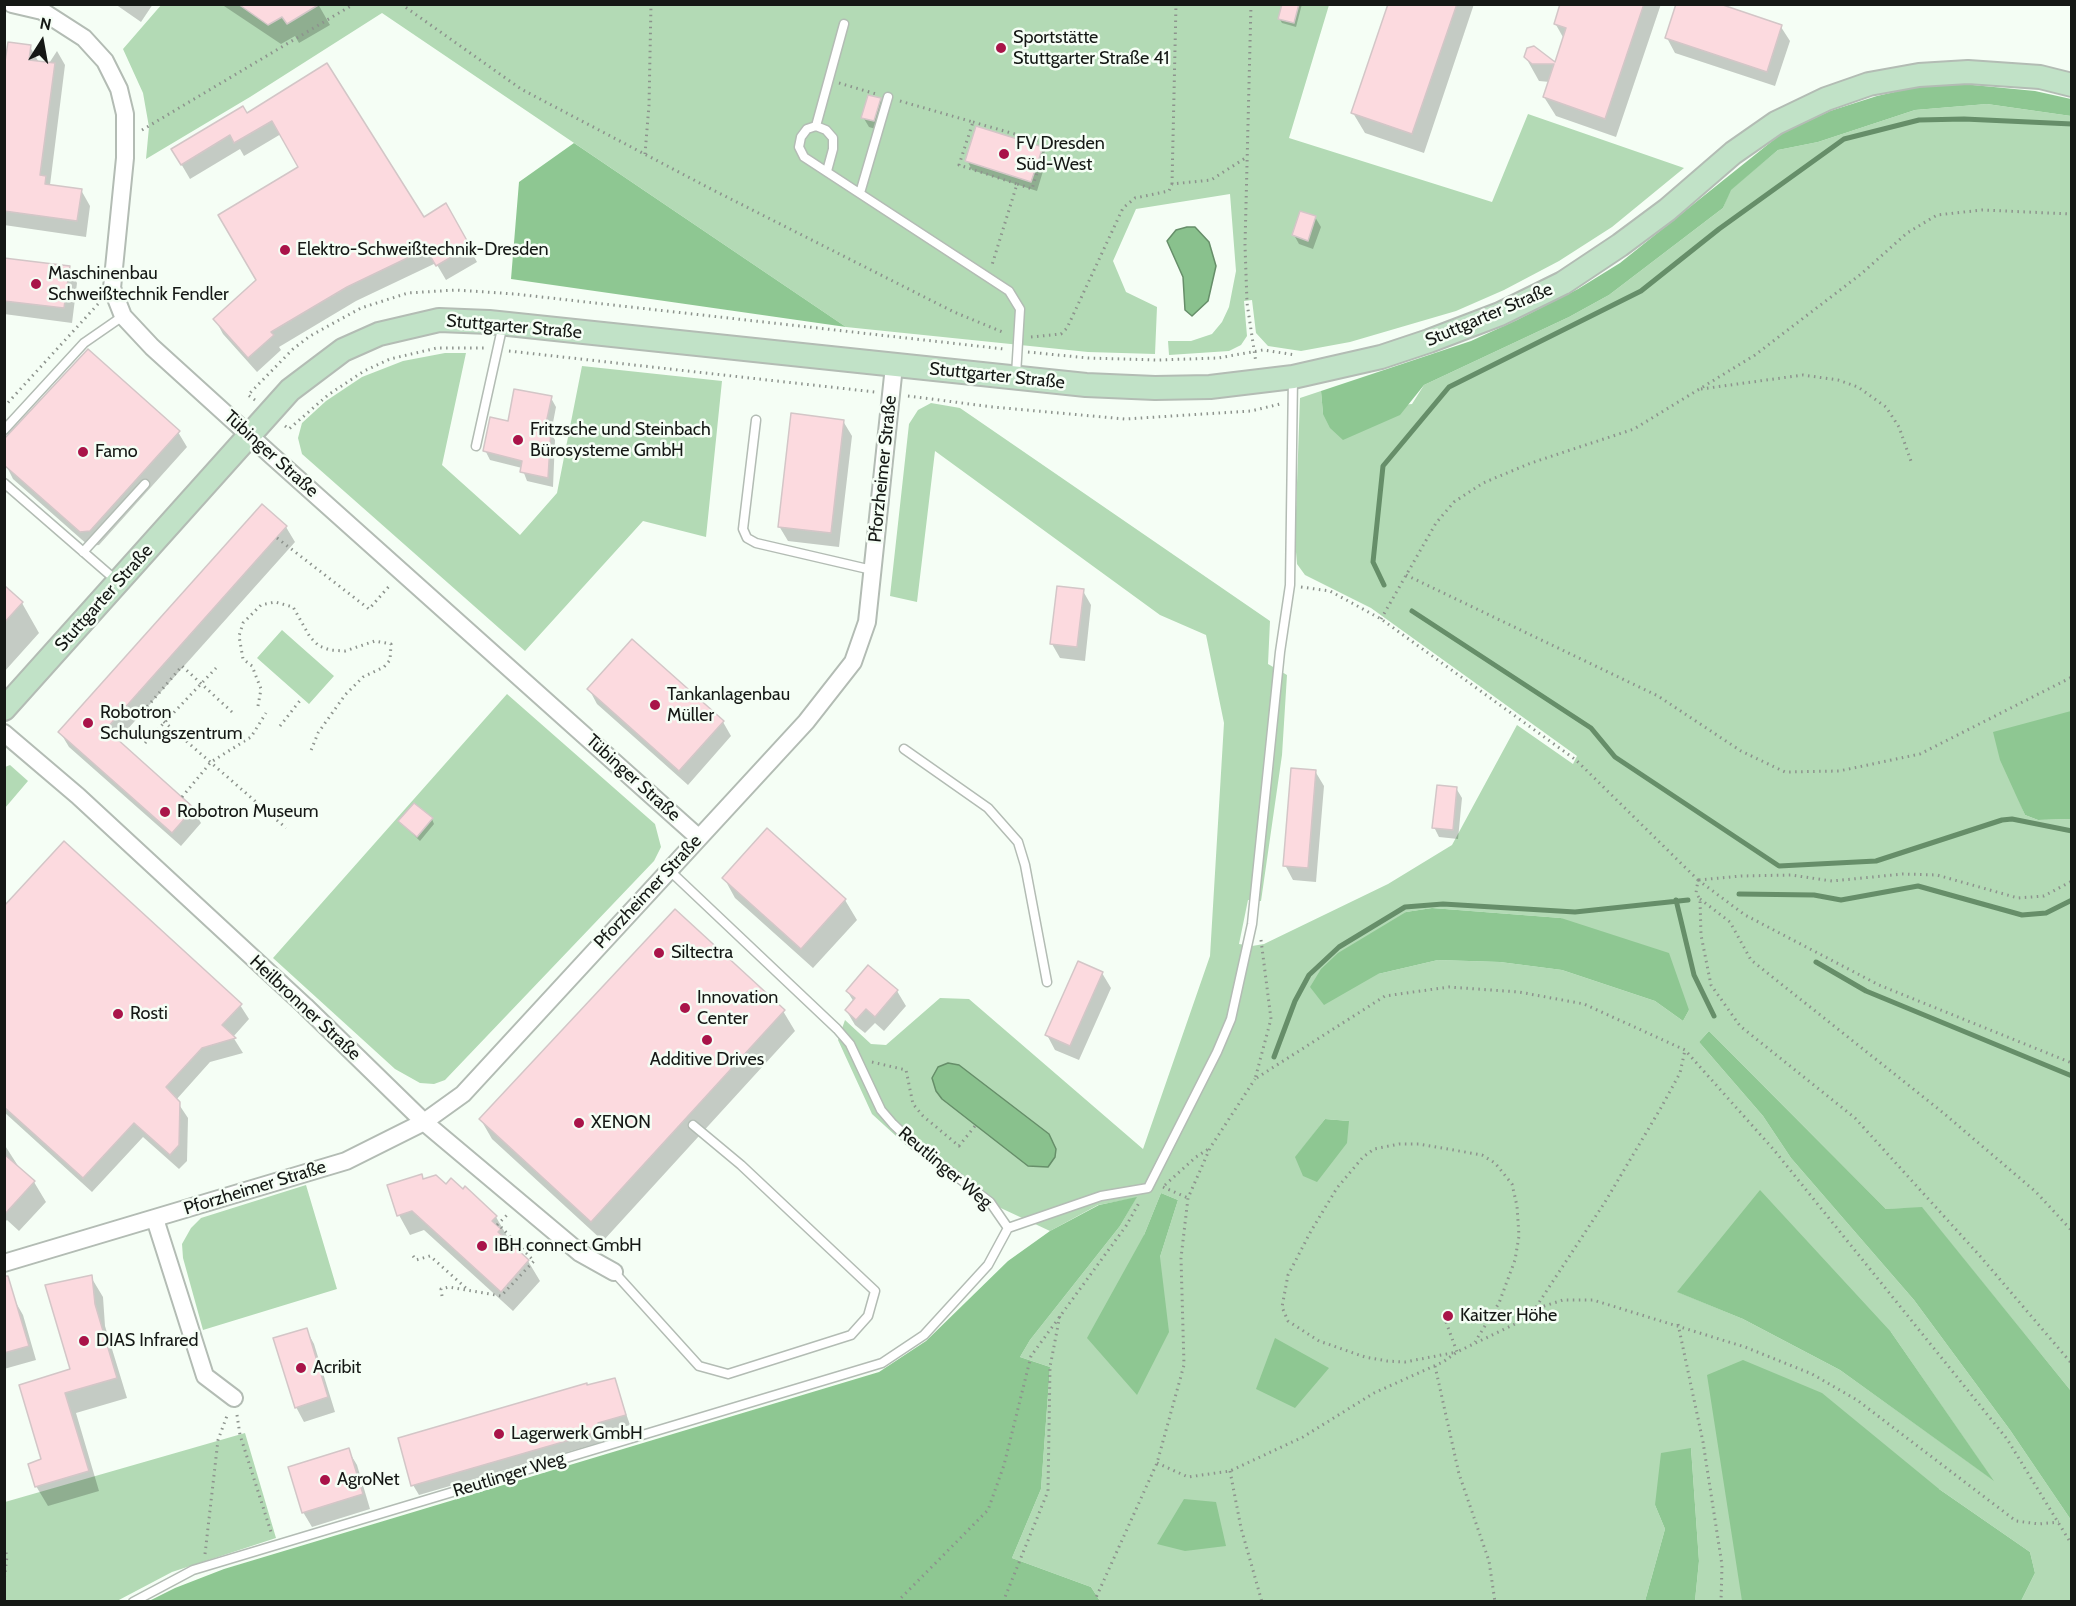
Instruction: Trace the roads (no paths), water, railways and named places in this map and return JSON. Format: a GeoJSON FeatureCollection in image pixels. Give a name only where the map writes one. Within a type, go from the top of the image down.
{"type":"FeatureCollection","features":[{"type":"Feature","properties":{"kind":"main road","name":"Stuttgarter Straße"},"geometry":{"type":"LineString","coordinates":[[4,709],[290,390],[313,370],[352,346],[379,334],[439,320],[503,323],[1016,379],[1155,388],[1259,382],[1293,377],[1381,357],[1500,314],[1563,284],[1658,217],[1733,153],[1776,123],[1826,99],[1869,84],[1909,76],[1968,72],[2040,77],[2072,86]]}},
{"type":"Feature","properties":{"kind":"street","name":"Tübinger Straße"},"geometry":{"type":"LineString","coordinates":[[12,4],[42,11],[84,38],[105,61],[119,89],[126,138],[112,288],[123,316],[152,347],[249,435],[699,838]]}},
{"type":"Feature","properties":{"kind":"street","name":"Pforzheimer Straße"},"geometry":{"type":"LineString","coordinates":[[4,1263],[346,1161],[424,1122],[463,1094],[806,722],[853,662],[867,622],[894,366]]}},
{"type":"Feature","properties":{"kind":"street","name":"Heilbronner Straße"},"geometry":{"type":"LineString","coordinates":[[4,733],[78,796],[305,1006],[424,1122],[580,1253],[614,1272]]}},
{"type":"Feature","properties":{"kind":"street"},"geometry":{"type":"LineString","coordinates":[[156,1218],[205,1376],[234,1398]]}},
{"type":"Feature","properties":{"kind":"lane"},"geometry":{"type":"LineString","coordinates":[[816,126],[844,24]]}},
{"type":"Feature","properties":{"kind":"lane"},"geometry":{"type":"LineString","coordinates":[[860,194],[888,97]]}},
{"type":"Feature","properties":{"kind":"lane"},"geometry":{"type":"LineString","coordinates":[[827,171],[833,149],[832,138],[826,130],[816,126],[807,129],[801,137],[799,147],[804,157],[1009,291],[1020,309],[1016,379]]}},
{"type":"Feature","properties":{"kind":"lane"},"geometry":{"type":"LineString","coordinates":[[4,430],[84,343],[123,316]]}},
{"type":"Feature","properties":{"kind":"lane"},"geometry":{"type":"LineString","coordinates":[[476,446],[503,323]]}},
{"type":"Feature","properties":{"kind":"lane"},"geometry":{"type":"LineString","coordinates":[[1008,1228],[1101,1196],[1148,1188],[1217,1052],[1231,1019],[1252,924],[1280,652],[1290,585],[1293,377]]}},
{"type":"Feature","properties":{"kind":"lane"},"geometry":{"type":"LineString","coordinates":[[756,420],[743,529],[747,538],[756,543],[872,570]]}},
{"type":"Feature","properties":{"kind":"lane"},"geometry":{"type":"LineString","coordinates":[[4,483],[118,582]]}},
{"type":"Feature","properties":{"kind":"lane"},"geometry":{"type":"LineString","coordinates":[[83,552],[145,483]]}},
{"type":"Feature","properties":{"kind":"lane"},"geometry":{"type":"LineString","coordinates":[[904,749],[988,808],[1018,842],[1025,865],[1047,982]]}},
{"type":"Feature","properties":{"kind":"lane","name":"Reutlinger Weg"},"geometry":{"type":"LineString","coordinates":[[133,1602],[194,1570],[882,1363],[924,1335],[988,1265],[1008,1228],[990,1202],[914,1144],[893,1124],[881,1110],[850,1044],[814,1004],[669,870]]}},
{"type":"Feature","properties":{"kind":"lane"},"geometry":{"type":"LineString","coordinates":[[614,1272],[699,1366],[728,1374],[851,1335],[868,1316],[875,1291],[741,1165],[693,1125]]}},
{"type":"Feature","properties":{"kind":"waterway"},"geometry":{"type":"LineString","coordinates":[[1384,585],[1373,562],[1383,466],[1449,387],[1641,291],[1719,229],[1844,139],[1919,120],[1964,119],[2072,124]]}},
{"type":"Feature","properties":{"kind":"waterway"},"geometry":{"type":"LineString","coordinates":[[1412,611],[1591,728],[1615,757],[1779,866],[1876,861],[2002,820],[2012,819],[2072,831]]}},
{"type":"Feature","properties":{"kind":"waterway"},"geometry":{"type":"LineString","coordinates":[[1739,894],[1814,895],[1841,900],[1918,886],[2022,915],[2046,913],[2072,900]]}},
{"type":"Feature","properties":{"kind":"waterway"},"geometry":{"type":"LineString","coordinates":[[1676,900],[1694,975],[1714,1016]]}},
{"type":"Feature","properties":{"kind":"waterway"},"geometry":{"type":"LineString","coordinates":[[1274,1057],[1295,1001],[1309,975],[1339,947],[1405,907],[1443,904],[1575,912],[1688,900]]}},
{"type":"Feature","properties":{"kind":"waterway"},"geometry":{"type":"LineString","coordinates":[[1816,962],[1866,991],[2072,1076]]}},
{"type":"Feature","properties":{"kind":"place","name":"Sportstätte Stuttgarter Straße 41"},"geometry":{"type":"Point","coordinates":[1001,48]}},
{"type":"Feature","properties":{"kind":"place","name":"FV Dresden Süd-West"},"geometry":{"type":"Point","coordinates":[1004,154]}},
{"type":"Feature","properties":{"kind":"place","name":"Elektro-Schweißtechnik-Dresden"},"geometry":{"type":"Point","coordinates":[285,250]}},
{"type":"Feature","properties":{"kind":"place","name":"Maschinenbau Schweißtechnik Fendler"},"geometry":{"type":"Point","coordinates":[36,284]}},
{"type":"Feature","properties":{"kind":"place","name":"Fritzsche und Steinbach Bürosysteme GmbH"},"geometry":{"type":"Point","coordinates":[518,440]}},
{"type":"Feature","properties":{"kind":"place","name":"Famo"},"geometry":{"type":"Point","coordinates":[83,452]}},
{"type":"Feature","properties":{"kind":"place","name":"Tankanlagenbau Müller"},"geometry":{"type":"Point","coordinates":[655,705]}},
{"type":"Feature","properties":{"kind":"place","name":"Robotron Schulungszentrum"},"geometry":{"type":"Point","coordinates":[88,723]}},
{"type":"Feature","properties":{"kind":"place","name":"Robotron Museum"},"geometry":{"type":"Point","coordinates":[165,812]}},
{"type":"Feature","properties":{"kind":"place","name":"Siltectra"},"geometry":{"type":"Point","coordinates":[659,953]}},
{"type":"Feature","properties":{"kind":"place","name":"Innovation Center"},"geometry":{"type":"Point","coordinates":[685,1008]}},
{"type":"Feature","properties":{"kind":"place","name":"Rosti"},"geometry":{"type":"Point","coordinates":[118,1014]}},
{"type":"Feature","properties":{"kind":"place","name":"Additive Drives"},"geometry":{"type":"Point","coordinates":[707,1040]}},
{"type":"Feature","properties":{"kind":"place","name":"XENON"},"geometry":{"type":"Point","coordinates":[579,1123]}},
{"type":"Feature","properties":{"kind":"place","name":"IBH connect GmbH"},"geometry":{"type":"Point","coordinates":[482,1246]}},
{"type":"Feature","properties":{"kind":"place","name":"Kaitzer Höhe"},"geometry":{"type":"Point","coordinates":[1448,1316]}},
{"type":"Feature","properties":{"kind":"place","name":"DIAS Infrared"},"geometry":{"type":"Point","coordinates":[84,1341]}},
{"type":"Feature","properties":{"kind":"place","name":"Acribit"},"geometry":{"type":"Point","coordinates":[301,1368]}},
{"type":"Feature","properties":{"kind":"place","name":"Lagerwerk GmbH"},"geometry":{"type":"Point","coordinates":[499,1434]}},
{"type":"Feature","properties":{"kind":"place","name":"AgroNet"},"geometry":{"type":"Point","coordinates":[325,1480]}}]}
